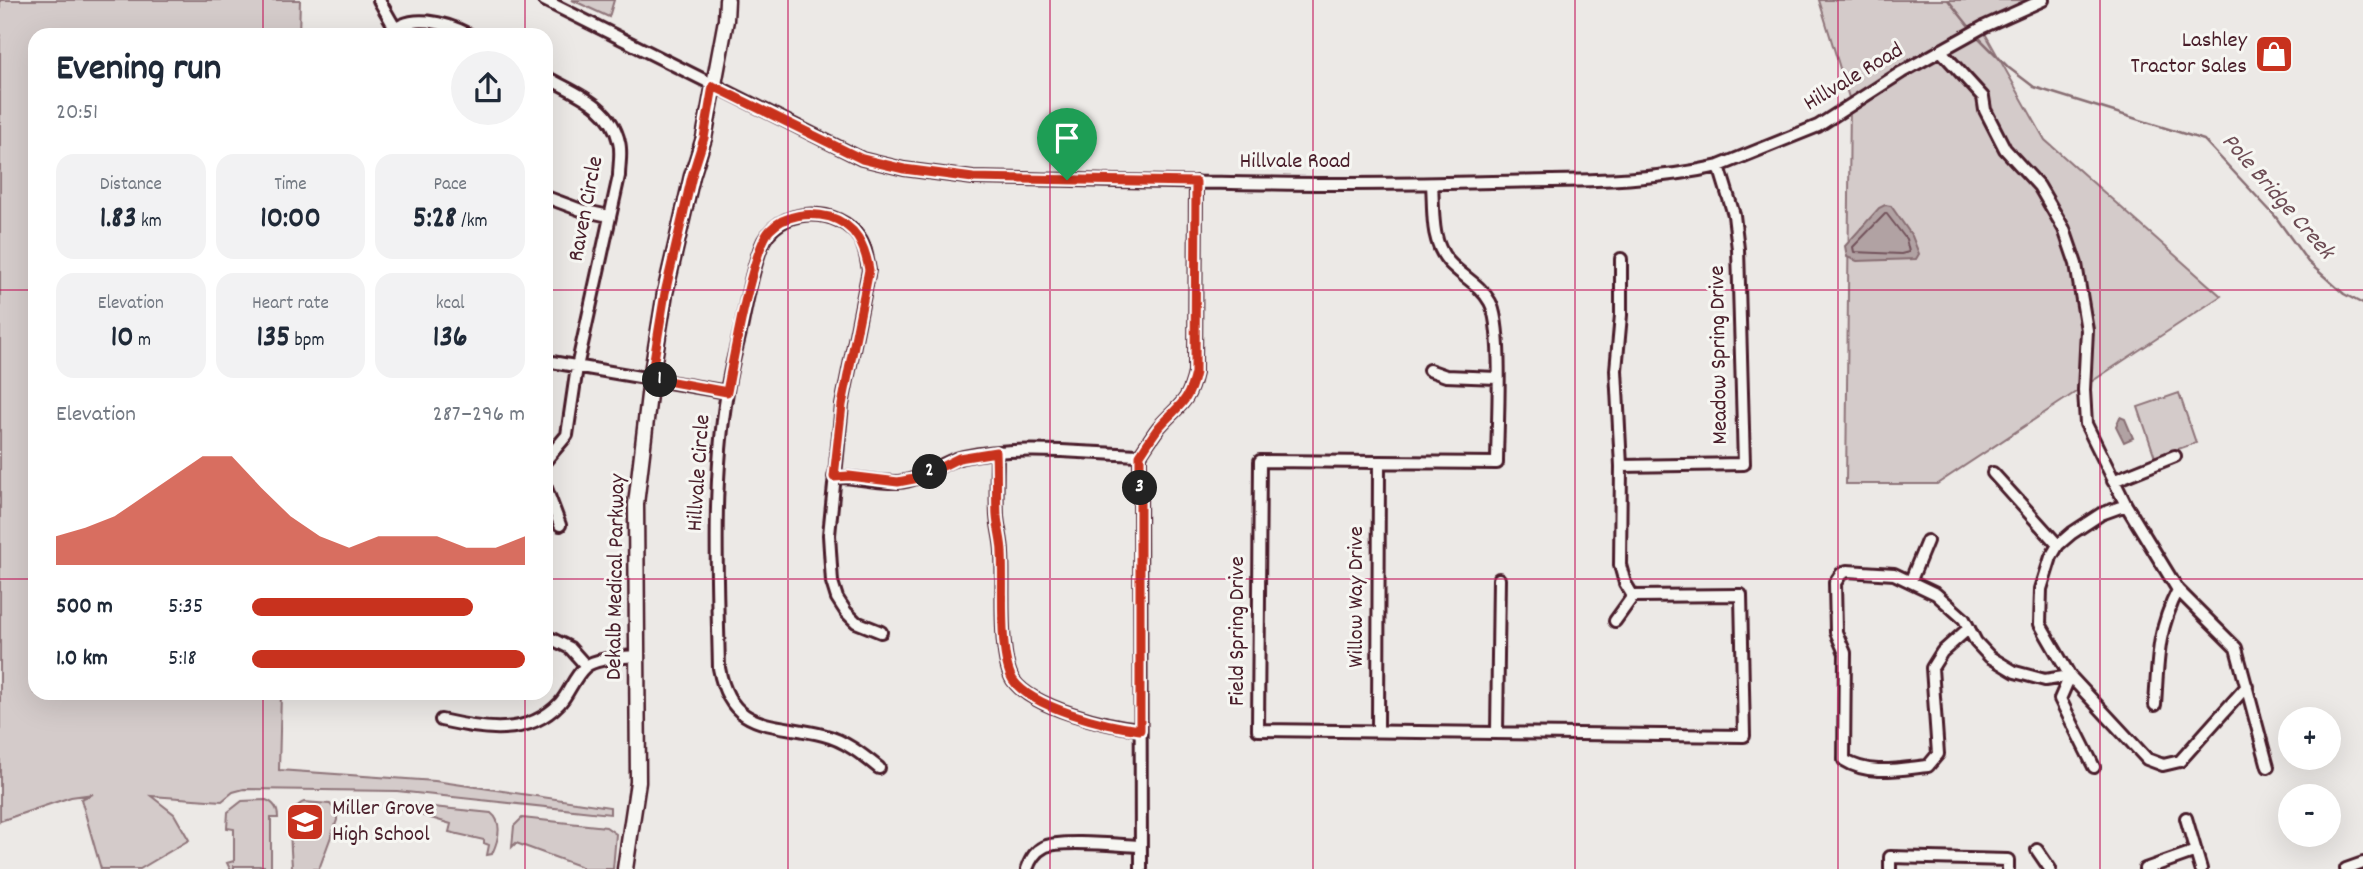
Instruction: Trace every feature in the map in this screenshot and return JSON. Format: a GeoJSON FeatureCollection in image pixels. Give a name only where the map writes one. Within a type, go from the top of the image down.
{"type":"FeatureCollection","features":[{"type":"Feature","properties":{"kind":"main road","name":"Dekalb Medical Parkway"},"geometry":{"type":"LineString","coordinates":[[625,869],[638,782],[636,504],[651,378],[665,293],[692,176],[704,138],[726,20],[727,0]]}},
{"type":"Feature","properties":{"kind":"street"},"geometry":{"type":"LineString","coordinates":[[379,0],[391,28]]}},
{"type":"Feature","properties":{"kind":"street","name":"Hillvale Road"},"geometry":{"type":"LineString","coordinates":[[544,0],[862,159],[904,169],[973,178],[1432,184],[1615,178],[1719,166],[1818,126],[1902,72],[1983,27],[2043,0]]}},
{"type":"Feature","properties":{"kind":"street"},"geometry":{"type":"LineString","coordinates":[[399,28],[414,22],[439,22],[453,28]]}},
{"type":"Feature","properties":{"kind":"street"},"geometry":{"type":"LineString","coordinates":[[1941,51],[1983,97],[1985,110],[2005,149],[2039,186],[2064,229],[2076,264],[2087,330],[2085,424],[2126,505],[2178,590],[2236,648],[2268,767]]}},
{"type":"Feature","properties":{"kind":"street","name":"Raven Circle"},"geometry":{"type":"LineString","coordinates":[[553,81],[601,108],[612,121],[620,144],[619,176],[577,367],[567,435],[553,452]]}},
{"type":"Feature","properties":{"kind":"street","name":"Meadow Spring Drive"},"geometry":{"type":"LineString","coordinates":[[1621,466],[1744,464],[1738,249],[1734,215],[1719,166]]}},
{"type":"Feature","properties":{"kind":"street"},"geometry":{"type":"LineString","coordinates":[[1141,869],[1140,455],[1159,427],[1183,404],[1191,390],[1195,373],[1196,182]]}},
{"type":"Feature","properties":{"kind":"street","name":"Field Spring Drive"},"geometry":{"type":"LineString","coordinates":[[1432,184],[1436,240],[1448,261],[1473,281],[1491,303],[1497,327],[1497,463],[1260,461],[1258,730],[1744,736],[1741,595],[1633,596]]}},
{"type":"Feature","properties":{"kind":"street"},"geometry":{"type":"LineString","coordinates":[[553,200],[581,210],[609,216]]}},
{"type":"Feature","properties":{"kind":"street","name":"Hillvale Circle"},"geometry":{"type":"LineString","coordinates":[[879,768],[863,755],[824,735],[761,724],[744,716],[730,703],[722,687],[719,668],[717,524],[727,392],[751,281],[768,233],[789,218],[820,214],[838,219],[860,238],[866,251],[869,270],[842,405],[829,535],[832,582],[837,598],[856,622],[881,632]]}},
{"type":"Feature","properties":{"kind":"street"},"geometry":{"type":"LineString","coordinates":[[1615,621],[1633,596],[1625,583],[1620,565],[1621,466],[1616,394],[1621,259]]}},
{"type":"Feature","properties":{"kind":"street"},"geometry":{"type":"LineString","coordinates":[[553,362],[727,392]]}},
{"type":"Feature","properties":{"kind":"street"},"geometry":{"type":"LineString","coordinates":[[1429,370],[1446,376],[1497,378]]}},
{"type":"Feature","properties":{"kind":"street"},"geometry":{"type":"LineString","coordinates":[[834,477],[849,476],[898,482],[919,478],[959,458],[996,452],[1140,455]]}},
{"type":"Feature","properties":{"kind":"street"},"geometry":{"type":"LineString","coordinates":[[996,452],[997,518],[1002,550],[1006,663],[1014,681],[1030,695],[1053,706],[1119,727],[1140,730]]}},
{"type":"Feature","properties":{"kind":"street"},"geometry":{"type":"LineString","coordinates":[[2113,481],[2175,456]]}},
{"type":"Feature","properties":{"kind":"street","name":"Willow Way Drive"},"geometry":{"type":"LineString","coordinates":[[1378,731],[1379,464]]}},
{"type":"Feature","properties":{"kind":"street"},"geometry":{"type":"LineString","coordinates":[[1993,472],[2058,545]]}},
{"type":"Feature","properties":{"kind":"street"},"geometry":{"type":"LineString","coordinates":[[2126,505],[2101,514],[2072,533],[2058,545],[2051,557],[2041,589],[2040,624],[2070,676],[2147,759],[2163,765],[2180,761],[2246,686]]}},
{"type":"Feature","properties":{"kind":"street"},"geometry":{"type":"LineString","coordinates":[[553,506],[560,525]]}},
{"type":"Feature","properties":{"kind":"street"},"geometry":{"type":"LineString","coordinates":[[1910,580],[1927,541]]}},
{"type":"Feature","properties":{"kind":"street"},"geometry":{"type":"LineString","coordinates":[[1969,628],[1942,652],[1933,668],[1938,754],[1928,766],[1872,771],[1855,768],[1843,760],[1845,653],[1836,632],[1835,583],[1841,574],[1847,571],[1894,574],[1936,594],[1954,609],[1969,628],[1976,642],[1990,657],[2015,672],[2045,680],[2070,676]]}},
{"type":"Feature","properties":{"kind":"street"},"geometry":{"type":"LineString","coordinates":[[1497,732],[1499,579]]}},
{"type":"Feature","properties":{"kind":"street"},"geometry":{"type":"LineString","coordinates":[[2155,705],[2161,633],[2167,610],[2178,590]]}},
{"type":"Feature","properties":{"kind":"street"},"geometry":{"type":"LineString","coordinates":[[553,640],[570,648],[586,666]]}},
{"type":"Feature","properties":{"kind":"street"},"geometry":{"type":"LineString","coordinates":[[442,720],[476,728],[506,730],[536,722],[560,703],[586,666],[612,658],[638,656]]}},
{"type":"Feature","properties":{"kind":"street"},"geometry":{"type":"LineString","coordinates":[[2070,676],[2060,699],[2094,767]]}},
{"type":"Feature","properties":{"kind":"street"},"geometry":{"type":"LineString","coordinates":[[2186,818],[2200,869]]}},
{"type":"Feature","properties":{"kind":"street"},"geometry":{"type":"LineString","coordinates":[[1027,869],[1031,857],[1045,846],[1140,846]]}},
{"type":"Feature","properties":{"kind":"street"},"geometry":{"type":"LineString","coordinates":[[2037,850],[2050,869]]}},
{"type":"Feature","properties":{"kind":"street"},"geometry":{"type":"LineString","coordinates":[[2145,869],[2196,850]]}},
{"type":"Feature","properties":{"kind":"street"},"geometry":{"type":"LineString","coordinates":[[1890,869],[1890,857],[2008,860],[2008,869]]}},
{"type":"Feature","properties":{"kind":"street"},"geometry":{"type":"LineString","coordinates":[[2346,869],[2363,863]]}},
{"type":"Feature","properties":{"kind":"shaded area"},"geometry":{"type":"Polygon","coordinates":[[[0,0],[300,0],[299,28],[28,28],[28,700],[281,700],[279,770],[435,781],[610,807],[610,814],[397,791],[244,789],[233,792],[222,801],[151,796],[174,814],[189,840],[140,869],[101,869],[81,799],[93,794],[71,797],[0,821],[0,0]]]}},
{"type":"Feature","properties":{"kind":"shaded area"},"geometry":{"type":"Polygon","coordinates":[[[572,0],[614,0],[609,17],[572,0]]]}},
{"type":"Feature","properties":{"kind":"shaded area"},"geometry":{"type":"Polygon","coordinates":[[[1819,0],[2035,0],[1982,28],[2045,140],[2221,296],[1937,484],[1846,484],[1850,101],[1819,0]]]}},
{"type":"Feature","properties":{"kind":"shaded area"},"geometry":{"type":"Polygon","coordinates":[[[2179,393],[2196,443],[2155,457],[2138,407],[2179,393]]]}},
{"type":"Feature","properties":{"kind":"shaded area"},"geometry":{"type":"Polygon","coordinates":[[[266,800],[274,805],[278,815],[278,818],[271,818],[271,869],[264,869],[264,866],[234,866],[234,869],[230,869],[227,863],[234,861],[234,829],[227,828],[228,812],[242,801],[266,800]]]}},
{"type":"Feature","properties":{"kind":"shaded area"},"geometry":{"type":"Polygon","coordinates":[[[304,802],[330,804],[337,813],[337,820],[319,869],[292,869],[291,822],[298,806],[304,802]]]}},
{"type":"Feature","properties":{"kind":"shaded area"},"geometry":{"type":"Polygon","coordinates":[[[394,803],[491,813],[499,827],[492,854],[487,855],[489,845],[484,843],[484,840],[449,832],[451,824],[394,807],[394,803]]]}},
{"type":"Feature","properties":{"kind":"shaded area"},"geometry":{"type":"Polygon","coordinates":[[[522,818],[606,827],[616,834],[613,869],[581,869],[582,867],[516,843],[512,847],[514,826],[522,818]]]}},
{"type":"Feature","properties":{"kind":"water"},"geometry":{"type":"Polygon","coordinates":[[[1891,206],[1912,236],[1919,254],[1916,259],[1857,261],[1847,257],[1845,246],[1879,208],[1891,206]]]}},
{"type":"Feature","properties":{"kind":"water"},"geometry":{"type":"Polygon","coordinates":[[[2120,417],[2125,419],[2133,438],[2124,442],[2116,426],[2120,417]]]}},
{"type":"Feature","properties":{"kind":"waterway","name":"Pole Bridge Creek"},"geometry":{"type":"LineString","coordinates":[[1948,0],[1972,30]]}},
{"type":"Feature","properties":{"kind":"waterway","name":"Pole Bridge Creek"},"geometry":{"type":"LineString","coordinates":[[1976,35],[2009,68],[2034,87],[2204,140],[2275,216],[2308,262],[2344,294],[2363,304]]}},
{"type":"Feature","properties":{"kind":"place","name":"Lashley Tractor Sales"},"geometry":{"type":"Point","coordinates":[2274,54]}},
{"type":"Feature","properties":{"kind":"place","name":"Miller Grove High School"},"geometry":{"type":"Point","coordinates":[305,822]}},
{"type":"Feature","properties":{"kind":"route"},"geometry":{"type":"LineString","coordinates":[[713,86],[862,159],[904,169],[973,178],[1067,180],[1196,182],[1195,373],[1191,390],[1183,404],[1159,427],[1140,455],[1140,730],[1097,721],[1053,706],[1030,695],[1014,681],[1006,663],[1002,550],[997,518],[996,452],[959,458],[919,478],[898,482],[849,476],[834,477],[842,405],[869,270],[866,251],[860,238],[838,219],[820,214],[789,218],[768,233],[761,246],[751,281],[727,392],[651,378],[665,293],[692,176],[704,138],[713,86]]}}]}
